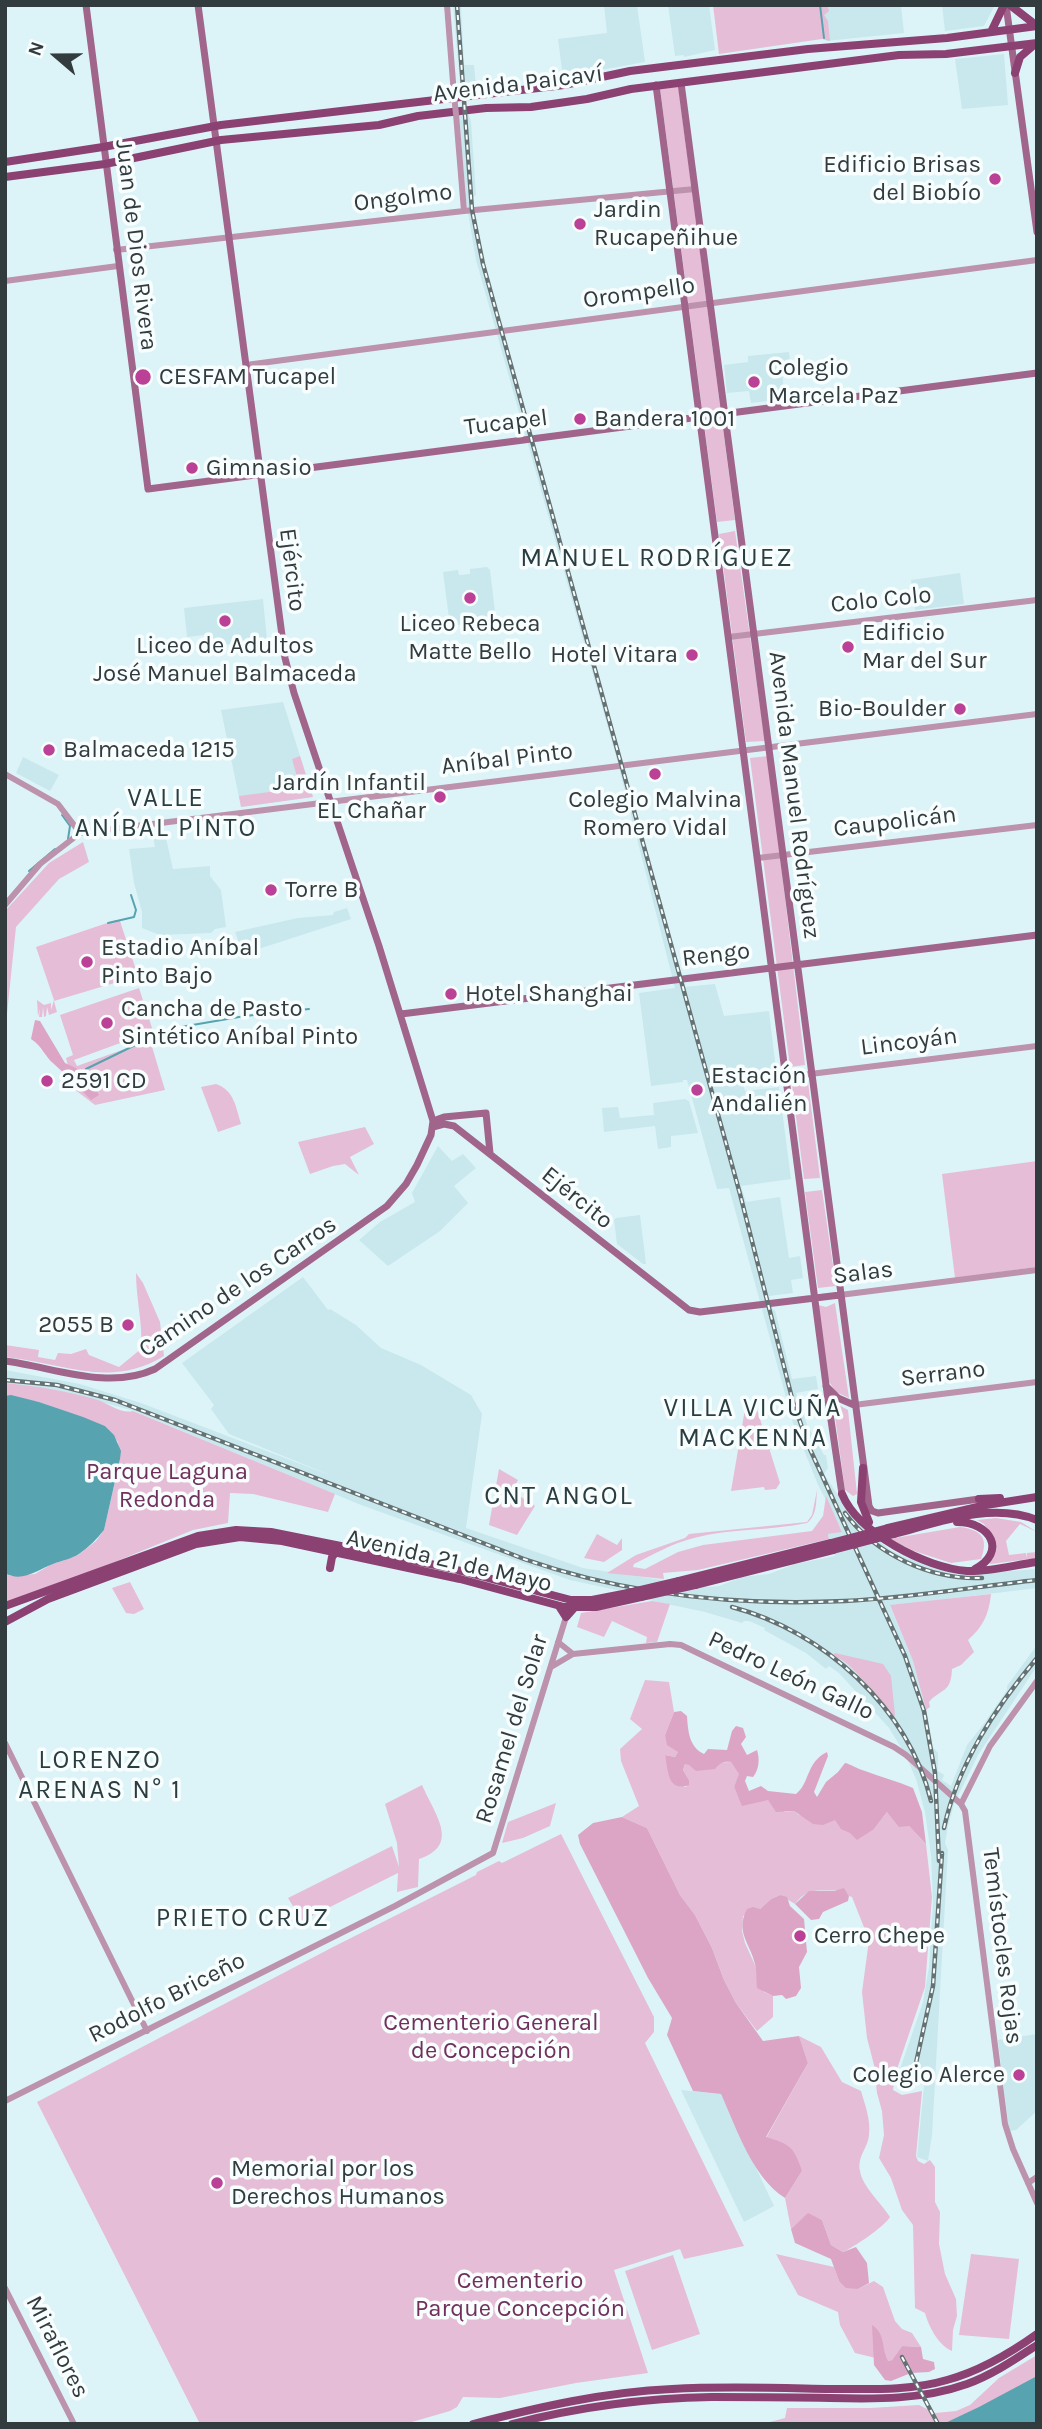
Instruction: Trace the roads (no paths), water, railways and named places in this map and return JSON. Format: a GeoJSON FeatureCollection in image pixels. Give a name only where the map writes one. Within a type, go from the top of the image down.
{"type":"FeatureCollection","features":[{"type":"Feature","properties":{"kind":"main road","name":"Juan de Dios Rivera"},"geometry":{"type":"LineString","coordinates":[[86,5],[148,489]]}},
{"type":"Feature","properties":{"kind":"main road","name":"Ejército"},"geometry":{"type":"LineString","coordinates":[[198,5],[285,657],[294,693],[401,1014],[433,1124],[454,1126],[694,1312]]}},
{"type":"Feature","properties":{"kind":"main road"},"geometry":{"type":"LineString","coordinates":[[1007,5],[1037,26]]}},
{"type":"Feature","properties":{"kind":"main road"},"geometry":{"type":"LineString","coordinates":[[1007,5],[1037,232]]}},
{"type":"Feature","properties":{"kind":"main road"},"geometry":{"type":"LineString","coordinates":[[991,32],[1007,5]]}},
{"type":"Feature","properties":{"kind":"main road","name":"Avenida Paicaví"},"geometry":{"type":"LineString","coordinates":[[5,162],[103,148],[214,126],[564,85],[660,68],[808,49],[1037,26]]}},
{"type":"Feature","properties":{"kind":"main road","name":"Avenida Paicaví"},"geometry":{"type":"LineString","coordinates":[[5,177],[105,164],[215,141],[379,125],[418,116],[485,108],[531,107],[656,85],[899,55],[946,54],[1037,44]]}},
{"type":"Feature","properties":{"kind":"main road"},"geometry":{"type":"LineString","coordinates":[[1015,73],[1023,53],[1037,44]]}},
{"type":"Feature","properties":{"kind":"main road"},"geometry":{"type":"LineString","coordinates":[[656,85],[660,68]]}},
{"type":"Feature","properties":{"kind":"main road","name":"Avenida Manuel Rodríguez"},"geometry":{"type":"LineString","coordinates":[[681,83],[869,1506],[872,1511],[878,1513],[979,1499]]}},
{"type":"Feature","properties":{"kind":"main road","name":"Avenida Manuel Rodríguez"},"geometry":{"type":"LineString","coordinates":[[656,85],[842,1494]]}},
{"type":"Feature","properties":{"kind":"main road","name":"Tucapel"},"geometry":{"type":"LineString","coordinates":[[148,489],[1037,373]]}},
{"type":"Feature","properties":{"kind":"main road","name":"Rengo"},"geometry":{"type":"LineString","coordinates":[[401,1014],[1037,935]]}},
{"type":"Feature","properties":{"kind":"main road"},"geometry":{"type":"LineString","coordinates":[[433,1124],[444,1117],[486,1113],[490,1153]]}},
{"type":"Feature","properties":{"kind":"main road","name":"Camino de los Carros"},"geometry":{"type":"LineString","coordinates":[[5,1361],[112,1379],[136,1377],[155,1369],[222,1325],[387,1206],[406,1184],[417,1165],[433,1124]]}},
{"type":"Feature","properties":{"kind":"main road","name":"Salas"},"geometry":{"type":"LineString","coordinates":[[694,1312],[840,1295]]}},
{"type":"Feature","properties":{"kind":"main road"},"geometry":{"type":"LineString","coordinates":[[826,1385],[838,1398],[854,1405]]}},
{"type":"Feature","properties":{"kind":"main road"},"geometry":{"type":"LineString","coordinates":[[863,1468],[861,1502],[866,1517],[875,1530]]}},
{"type":"Feature","properties":{"kind":"main road"},"geometry":{"type":"LineString","coordinates":[[842,1494],[852,1510],[891,1544],[909,1555],[968,1571],[1037,1562]]}},
{"type":"Feature","properties":{"kind":"main road"},"geometry":{"type":"LineString","coordinates":[[979,1499],[1034,1497]]}},
{"type":"Feature","properties":{"kind":"main road"},"geometry":{"type":"LineString","coordinates":[[891,1531],[986,1505],[1034,1497]]}},
{"type":"Feature","properties":{"kind":"main road"},"geometry":{"type":"LineString","coordinates":[[891,1531],[1000,1512],[1037,1520]]}},
{"type":"Feature","properties":{"kind":"main road"},"geometry":{"type":"LineString","coordinates":[[944,1522],[975,1524],[984,1528],[989,1536],[991,1548],[987,1559],[968,1571]]}},
{"type":"Feature","properties":{"kind":"main road","name":"Avenida 21 de Mayo"},"geometry":{"type":"LineString","coordinates":[[5,1606],[183,1541],[212,1533],[261,1531],[465,1572],[570,1600],[596,1600],[891,1531]]}},
{"type":"Feature","properties":{"kind":"main road","name":"Avenida 21 de Mayo"},"geometry":{"type":"LineString","coordinates":[[5,1622],[48,1599],[205,1542],[251,1537],[460,1579],[574,1608],[596,1608],[695,1585],[832,1546]]}},
{"type":"Feature","properties":{"kind":"main road"},"geometry":{"type":"LineString","coordinates":[[313,1548],[330,1568],[334,1554],[345,1548]]}},
{"type":"Feature","properties":{"kind":"main road"},"geometry":{"type":"LineString","coordinates":[[559,1606],[566,1617],[574,1608]]}},
{"type":"Feature","properties":{"kind":"main road"},"geometry":{"type":"LineString","coordinates":[[473,2424],[561,2403],[643,2391],[717,2388],[886,2389],[926,2385],[958,2377],[982,2367],[1037,2334]]}},
{"type":"Feature","properties":{"kind":"main road"},"geometry":{"type":"LineString","coordinates":[[512,2424],[583,2408],[642,2400],[915,2396],[947,2390],[975,2380],[1006,2365],[1037,2345]]}},
{"type":"Feature","properties":{"kind":"street"},"geometry":{"type":"LineString","coordinates":[[447,5],[464,211]]}},
{"type":"Feature","properties":{"kind":"street","name":"Ongolmo"},"geometry":{"type":"LineString","coordinates":[[116,250],[695,188]]}},
{"type":"Feature","properties":{"kind":"street","name":"Orompello"},"geometry":{"type":"LineString","coordinates":[[246,365],[1037,260]]}},
{"type":"Feature","properties":{"kind":"street"},"geometry":{"type":"LineString","coordinates":[[5,281],[118,266]]}},
{"type":"Feature","properties":{"kind":"street","name":"Colo Colo"},"geometry":{"type":"LineString","coordinates":[[729,638],[1037,600]]}},
{"type":"Feature","properties":{"kind":"street","name":"Aníbal Pinto"},"geometry":{"type":"LineString","coordinates":[[80,833],[1037,714]]}},
{"type":"Feature","properties":{"kind":"street"},"geometry":{"type":"LineString","coordinates":[[5,774],[58,804],[80,833],[40,864],[5,905]]}},
{"type":"Feature","properties":{"kind":"street","name":"Caupolicán"},"geometry":{"type":"LineString","coordinates":[[758,858],[1037,825]]}},
{"type":"Feature","properties":{"kind":"street","name":"Lincoyán"},"geometry":{"type":"LineString","coordinates":[[786,1077],[1037,1046]]}},
{"type":"Feature","properties":{"kind":"street","name":"Salas"},"geometry":{"type":"LineString","coordinates":[[840,1295],[1037,1270]]}},
{"type":"Feature","properties":{"kind":"street","name":"Serrano"},"geometry":{"type":"LineString","coordinates":[[854,1405],[1037,1382]]}},
{"type":"Feature","properties":{"kind":"street","name":"Rosamel del Solar"},"geometry":{"type":"LineString","coordinates":[[494,1852],[566,1617]]}},
{"type":"Feature","properties":{"kind":"street"},"geometry":{"type":"LineString","coordinates":[[558,1642],[573,1654]]}},
{"type":"Feature","properties":{"kind":"street","name":"Pedro León Gallo"},"geometry":{"type":"LineString","coordinates":[[551,1667],[573,1654],[681,1645],[899,1750],[961,1804],[965,1813]]}},
{"type":"Feature","properties":{"kind":"street"},"geometry":{"type":"LineString","coordinates":[[961,1804],[990,1746],[1037,1681]]}},
{"type":"Feature","properties":{"kind":"street"},"geometry":{"type":"LineString","coordinates":[[5,1743],[147,2031]]}},
{"type":"Feature","properties":{"kind":"street","name":"Temístocles Rojas"},"geometry":{"type":"LineString","coordinates":[[965,1813],[1005,2124],[1037,2203]]}},
{"type":"Feature","properties":{"kind":"street","name":"Rodolfo Briceño"},"geometry":{"type":"LineString","coordinates":[[5,2101],[309,1947],[396,1906],[494,1852]]}},
{"type":"Feature","properties":{"kind":"street"},"geometry":{"type":"LineString","coordinates":[[1028,2183],[1037,2178]]}},
{"type":"Feature","properties":{"kind":"street","name":"Miraflores"},"geometry":{"type":"LineString","coordinates":[[5,2288],[74,2424]]}},
{"type":"Feature","properties":{"kind":"water"},"geometry":{"type":"Polygon","coordinates":[[[5,1396],[39,1402],[105,1426],[114,1435],[121,1451],[104,1530],[76,1555],[17,1577],[5,1573],[5,1396]]]}},
{"type":"Feature","properties":{"kind":"water"},"geometry":{"type":"Polygon","coordinates":[[[1037,2376],[1037,2424],[943,2424],[979,2407],[1037,2376]]]}},
{"type":"Feature","properties":{"kind":"waterway"},"geometry":{"type":"LineString","coordinates":[[820,5],[824,38]]}},
{"type":"Feature","properties":{"kind":"waterway"},"geometry":{"type":"LineString","coordinates":[[62,815],[70,826],[68,839]]}},
{"type":"Feature","properties":{"kind":"waterway"},"geometry":{"type":"LineString","coordinates":[[29,871],[55,849]]}},
{"type":"Feature","properties":{"kind":"waterway"},"geometry":{"type":"LineString","coordinates":[[108,923],[134,917],[136,910],[131,895]]}},
{"type":"Feature","properties":{"kind":"waterway"},"geometry":{"type":"LineString","coordinates":[[169,1029],[245,1016],[309,1009]]}},
{"type":"Feature","properties":{"kind":"waterway"},"geometry":{"type":"LineString","coordinates":[[86,1069],[160,1033]]}},
{"type":"Feature","properties":{"kind":"railway"},"geometry":{"type":"LineString","coordinates":[[457,5],[472,210],[483,264],[740,1194],[793,1402],[809,1447],[905,1656],[924,1711],[935,1773],[939,1861]]}},
{"type":"Feature","properties":{"kind":"railway"},"geometry":{"type":"LineString","coordinates":[[5,1380],[57,1385],[115,1400],[524,1559],[602,1581],[642,1589],[723,1599],[804,1602],[893,1597],[1037,1580]]}},
{"type":"Feature","properties":{"kind":"railway"},"geometry":{"type":"LineString","coordinates":[[845,1513],[872,1541],[906,1562],[943,1575],[982,1578]]}},
{"type":"Feature","properties":{"kind":"railway"},"geometry":{"type":"LineString","coordinates":[[732,1607],[766,1618],[798,1634],[829,1654],[857,1678],[882,1705],[903,1734],[920,1767],[931,1801]]}},
{"type":"Feature","properties":{"kind":"railway"},"geometry":{"type":"LineString","coordinates":[[944,1828],[959,1781],[980,1738],[1037,1658]]}},
{"type":"Feature","properties":{"kind":"railway"},"geometry":{"type":"LineString","coordinates":[[912,2081],[933,1986],[942,1853]]}},
{"type":"Feature","properties":{"kind":"railway"},"geometry":{"type":"LineString","coordinates":[[902,2357],[938,2424]]}},
{"type":"Feature","properties":{"kind":"place","name":"Edificio Brisas del Biobío"},"geometry":{"type":"Point","coordinates":[995,179]}},
{"type":"Feature","properties":{"kind":"place","name":"Jardin Rucapeñihue"},"geometry":{"type":"Point","coordinates":[580,224]}},
{"type":"Feature","properties":{"kind":"place","name":"CESFAM Tucapel"},"geometry":{"type":"Point","coordinates":[143,377]}},
{"type":"Feature","properties":{"kind":"place","name":"Colegio Marcela Paz"},"geometry":{"type":"Point","coordinates":[754,382]}},
{"type":"Feature","properties":{"kind":"place","name":"Bandera 1001"},"geometry":{"type":"Point","coordinates":[580,419]}},
{"type":"Feature","properties":{"kind":"place","name":"Gimnasio"},"geometry":{"type":"Point","coordinates":[192,468]}},
{"type":"Feature","properties":{"kind":"place","name":"Liceo Rebeca Matte Bello"},"geometry":{"type":"Point","coordinates":[470,598]}},
{"type":"Feature","properties":{"kind":"place","name":"Liceo de Adultos José Manuel Balmaceda"},"geometry":{"type":"Point","coordinates":[225,621]}},
{"type":"Feature","properties":{"kind":"place","name":"Edificio Mar del Sur"},"geometry":{"type":"Point","coordinates":[848,647]}},
{"type":"Feature","properties":{"kind":"place","name":"Hotel Vitara"},"geometry":{"type":"Point","coordinates":[692,655]}},
{"type":"Feature","properties":{"kind":"place","name":"Bio-Boulder"},"geometry":{"type":"Point","coordinates":[960,709]}},
{"type":"Feature","properties":{"kind":"place","name":"Balmaceda 1215"},"geometry":{"type":"Point","coordinates":[49,750]}},
{"type":"Feature","properties":{"kind":"place","name":"Colegio Malvina Romero Vidal"},"geometry":{"type":"Point","coordinates":[655,774]}},
{"type":"Feature","properties":{"kind":"place","name":"Jardín Infantil EL Chañar"},"geometry":{"type":"Point","coordinates":[440,797]}},
{"type":"Feature","properties":{"kind":"place","name":"Torre B"},"geometry":{"type":"Point","coordinates":[271,890]}},
{"type":"Feature","properties":{"kind":"place","name":"Estadio Aníbal Pinto Bajo"},"geometry":{"type":"Point","coordinates":[87,962]}},
{"type":"Feature","properties":{"kind":"place","name":"Hotel Shanghai"},"geometry":{"type":"Point","coordinates":[451,994]}},
{"type":"Feature","properties":{"kind":"place","name":"Cancha de Pasto Sintético Aníbal Pinto"},"geometry":{"type":"Point","coordinates":[107,1023]}},
{"type":"Feature","properties":{"kind":"place","name":"2591 CD"},"geometry":{"type":"Point","coordinates":[47,1081]}},
{"type":"Feature","properties":{"kind":"place","name":"Estación Andalién"},"geometry":{"type":"Point","coordinates":[697,1090]}},
{"type":"Feature","properties":{"kind":"place","name":"2055 B"},"geometry":{"type":"Point","coordinates":[128,1325]}},
{"type":"Feature","properties":{"kind":"place","name":"Cerro Chepe"},"geometry":{"type":"Point","coordinates":[800,1936]}},
{"type":"Feature","properties":{"kind":"place","name":"Colegio Alerce"},"geometry":{"type":"Point","coordinates":[1019,2075]}},
{"type":"Feature","properties":{"kind":"place","name":"Memorial por los Derechos Humanos"},"geometry":{"type":"Point","coordinates":[217,2183]}},
{"type":"Feature","properties":{"kind":"district","name":"MANUEL RODRÍGUEZ"},"geometry":{"type":"Point","coordinates":[657,559]}},
{"type":"Feature","properties":{"kind":"district","name":"VALLE ANÍBAL PINTO"},"geometry":{"type":"Point","coordinates":[166,814]}},
{"type":"Feature","properties":{"kind":"district","name":"VILLA VICUÑA MACKENNA"},"geometry":{"type":"Point","coordinates":[753,1424]}},
{"type":"Feature","properties":{"kind":"district","name":"CNT ANGOL"},"geometry":{"type":"Point","coordinates":[559,1497]}},
{"type":"Feature","properties":{"kind":"district","name":"LORENZO ARENAS N° 1"},"geometry":{"type":"Point","coordinates":[100,1776]}},
{"type":"Feature","properties":{"kind":"district","name":"PRIETO CRUZ"},"geometry":{"type":"Point","coordinates":[243,1919]}},
{"type":"Feature","properties":{"kind":"park label","name":"Parque Laguna Redonda"},"geometry":{"type":"Point","coordinates":[167,1486]}},
{"type":"Feature","properties":{"kind":"park label","name":"Cementerio General de Concepción"},"geometry":{"type":"Point","coordinates":[491,2037]}},
{"type":"Feature","properties":{"kind":"park label","name":"Cementerio Parque Concepción"},"geometry":{"type":"Point","coordinates":[520,2295]}}]}
